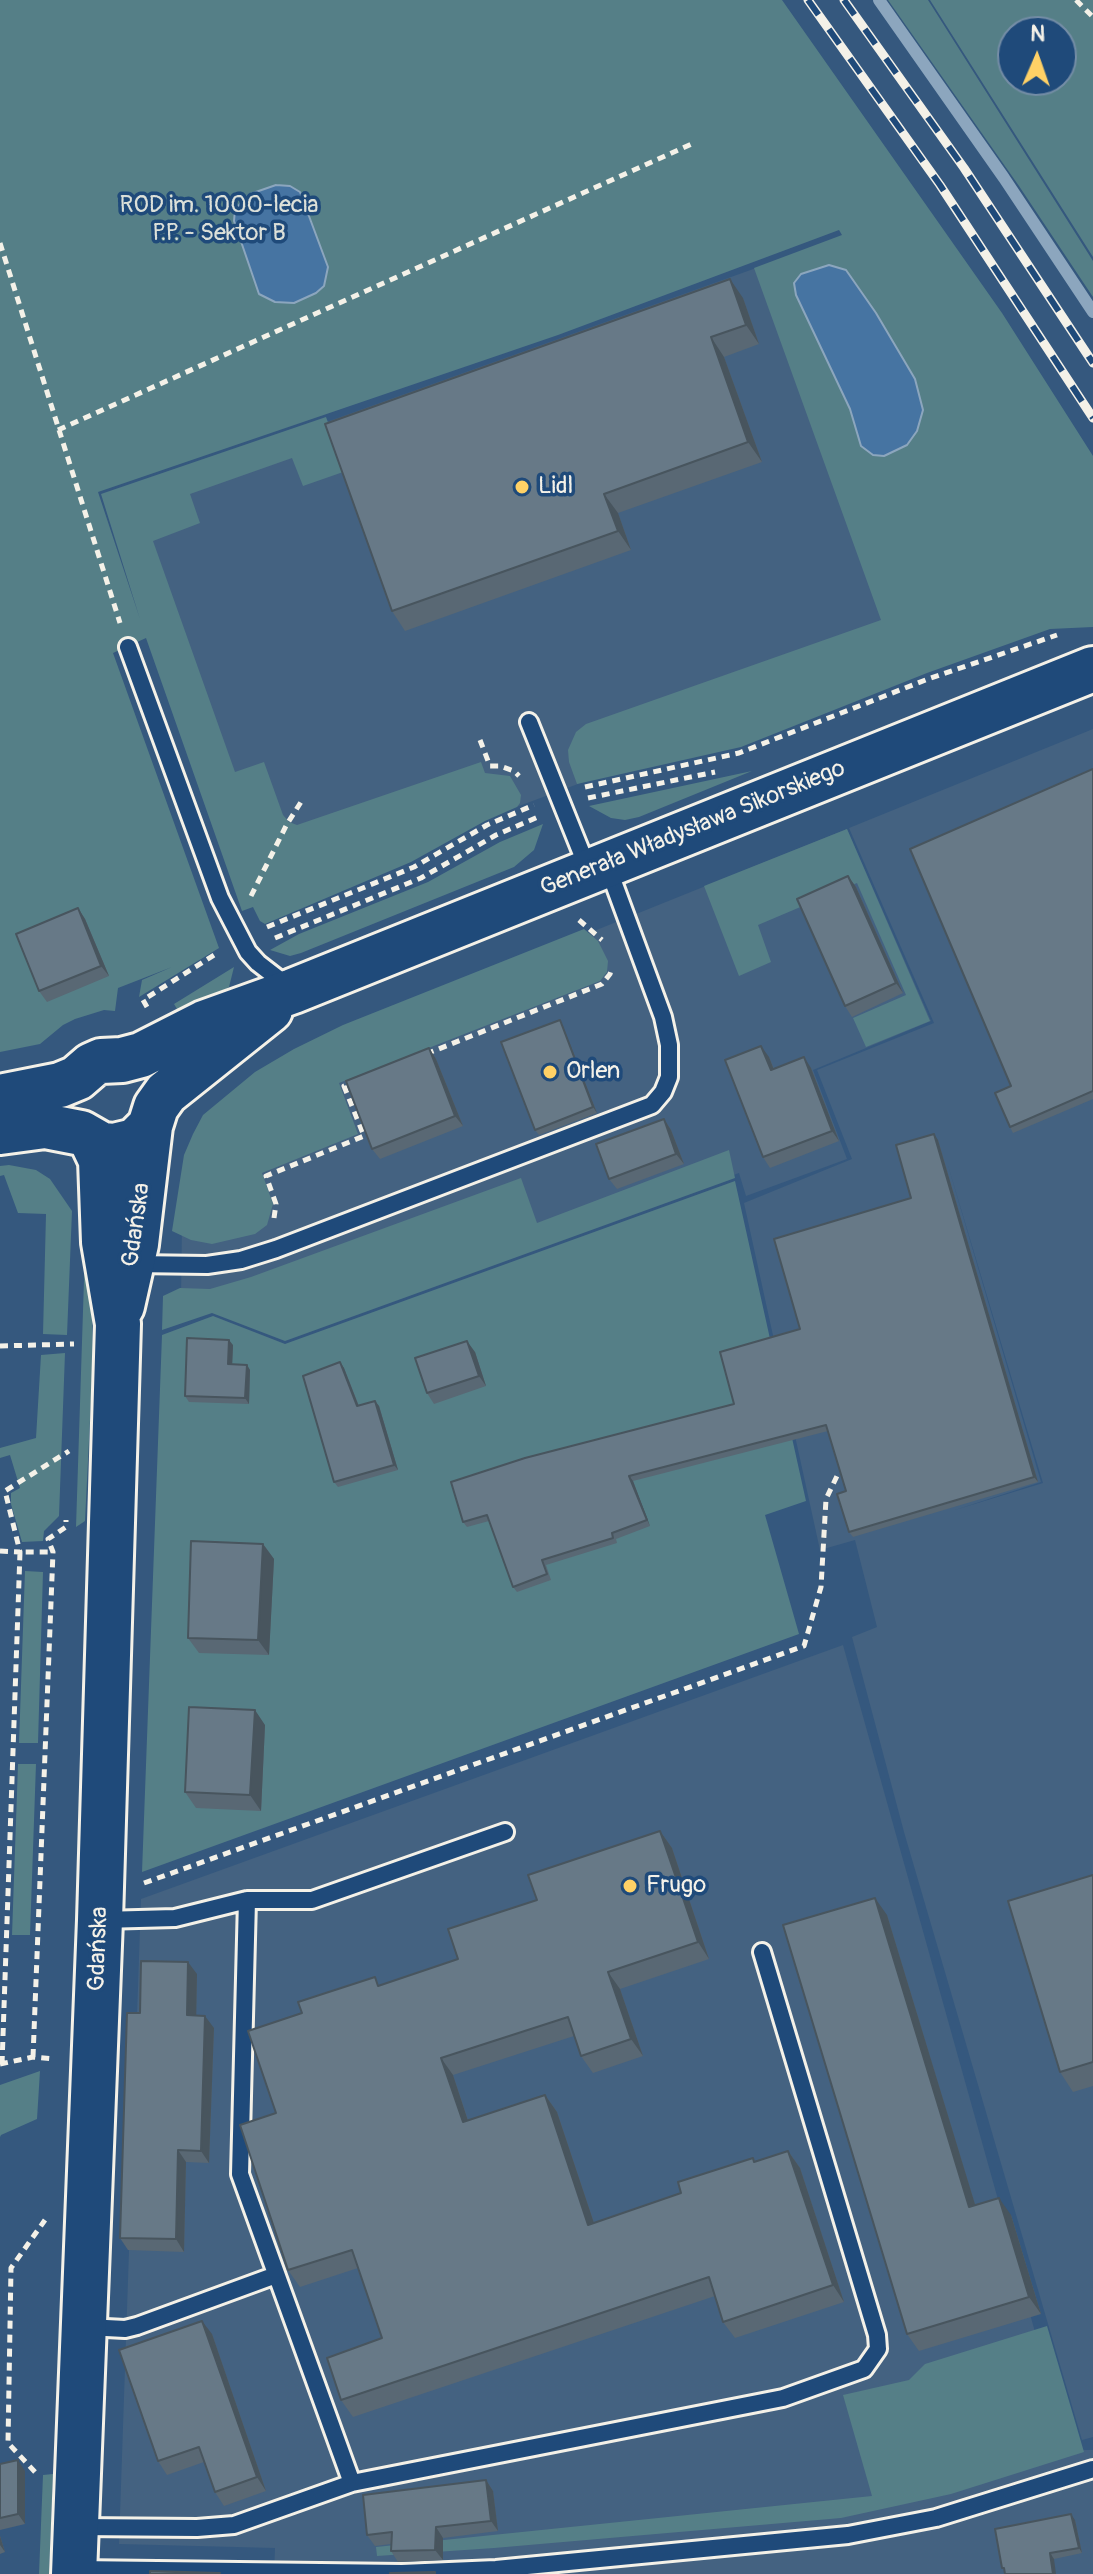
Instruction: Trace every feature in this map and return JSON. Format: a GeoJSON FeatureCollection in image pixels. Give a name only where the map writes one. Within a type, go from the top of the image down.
{"type":"FeatureCollection","features":[{"type":"Feature","properties":{"kind":"street","name":"Generała Władysława Sikorskiego"},"geometry":{"type":"LineString","coordinates":[[0,1097],[41,1091],[77,1078],[101,1061],[141,1055],[204,1023],[605,879],[1093,669]]}},
{"type":"Feature","properties":{"kind":"street","name":"Generała Władysława Sikorskiego"},"geometry":{"type":"LineString","coordinates":[[0,1132],[45,1126],[114,1146],[126,1144],[143,1135],[178,1082],[293,991]]}},
{"type":"Feature","properties":{"kind":"street"},"geometry":{"type":"LineString","coordinates":[[122,1060],[134,1065],[152,1082],[156,1095],[153,1116]]}},
{"type":"Feature","properties":{"kind":"street"},"geometry":{"type":"LineString","coordinates":[[77,1078],[69,1106],[73,1121],[87,1137]]}},
{"type":"Feature","properties":{"kind":"street","name":"Gdańska"},"geometry":{"type":"LineString","coordinates":[[118,1324],[133,1264],[153,1116]]}},
{"type":"Feature","properties":{"kind":"street","name":"Gdańska"},"geometry":{"type":"LineString","coordinates":[[74,2572],[100,1920],[118,1324],[104,1242],[101,1160],[87,1137]]}},
{"type":"Feature","properties":{"kind":"lane"},"geometry":{"type":"LineString","coordinates":[[128,647],[220,898],[258,963],[293,991]]}},
{"type":"Feature","properties":{"kind":"lane"},"geometry":{"type":"LineString","coordinates":[[133,1264],[207,1265],[241,1260],[652,1105],[669,1077],[669,1045],[663,1017],[605,879],[560,801],[529,722]]}},
{"type":"Feature","properties":{"kind":"lane"},"geometry":{"type":"LineString","coordinates":[[100,1920],[175,1918],[247,1900],[312,1900],[505,1832]]}},
{"type":"Feature","properties":{"kind":"lane"},"geometry":{"type":"LineString","coordinates":[[247,1900],[240,2174],[352,2483]]}},
{"type":"Feature","properties":{"kind":"lane"},"geometry":{"type":"LineString","coordinates":[[77,2527],[234,2525],[352,2483],[783,2398],[864,2369],[878,2349],[877,2335],[762,1952]]}},
{"type":"Feature","properties":{"kind":"lane"},"geometry":{"type":"LineString","coordinates":[[85,2327],[125,2329],[137,2326],[276,2275]]}},
{"type":"Feature","properties":{"kind":"lane"},"geometry":{"type":"LineString","coordinates":[[74,2572],[402,2573],[496,2569],[848,2535],[936,2518],[1093,2469]]}},
{"type":"Feature","properties":{"kind":"path"},"geometry":{"type":"LineString","coordinates":[[1076,0],[1093,17]]}},
{"type":"Feature","properties":{"kind":"path"},"geometry":{"type":"LineString","coordinates":[[58,430],[696,142]]}},
{"type":"Feature","properties":{"kind":"path"},"geometry":{"type":"LineString","coordinates":[[0,243],[128,647]]}},
{"type":"Feature","properties":{"kind":"path"},"geometry":{"type":"LineString","coordinates":[[138,1016],[150,1012],[143,1000],[245,945],[421,878],[596,783],[739,753],[955,669],[1050,635],[1065,634]]}},
{"type":"Feature","properties":{"kind":"path"},"geometry":{"type":"LineString","coordinates":[[480,740],[490,766],[514,771],[523,780]]}},
{"type":"Feature","properties":{"kind":"path"},"geometry":{"type":"LineString","coordinates":[[245,945],[259,931],[414,867],[487,825],[531,806],[715,772]]}},
{"type":"Feature","properties":{"kind":"path"},"geometry":{"type":"LineString","coordinates":[[527,793],[531,806]]}},
{"type":"Feature","properties":{"kind":"path"},"geometry":{"type":"LineString","coordinates":[[259,931],[247,904],[301,802]]}},
{"type":"Feature","properties":{"kind":"path"},"geometry":{"type":"LineString","coordinates":[[565,926],[579,920],[605,879]]}},
{"type":"Feature","properties":{"kind":"path"},"geometry":{"type":"LineString","coordinates":[[579,920],[609,950]]}},
{"type":"Feature","properties":{"kind":"path"},"geometry":{"type":"LineString","coordinates":[[416,1057],[602,984],[610,974],[612,962]]}},
{"type":"Feature","properties":{"kind":"path"},"geometry":{"type":"LineString","coordinates":[[269,1228],[276,1204],[266,1176],[364,1136],[344,1086],[358,1080]]}},
{"type":"Feature","properties":{"kind":"path"},"geometry":{"type":"LineString","coordinates":[[74,1359],[75,1329]]}},
{"type":"Feature","properties":{"kind":"path"},"geometry":{"type":"LineString","coordinates":[[0,1346],[74,1344]]}},
{"type":"Feature","properties":{"kind":"path"},"geometry":{"type":"LineString","coordinates":[[68,1466],[69,1436]]}},
{"type":"Feature","properties":{"kind":"path"},"geometry":{"type":"LineString","coordinates":[[54,2074],[55,2059],[33,2057],[1,2064],[20,1552],[5,1491],[69,1451]]}},
{"type":"Feature","properties":{"kind":"path"},"geometry":{"type":"LineString","coordinates":[[132,1887],[804,1646],[821,1587],[826,1499],[837,1476]]}},
{"type":"Feature","properties":{"kind":"path"},"geometry":{"type":"LineString","coordinates":[[33,2057],[53,1552],[48,1539],[66,1527],[66,1512]]}},
{"type":"Feature","properties":{"kind":"path"},"geometry":{"type":"LineString","coordinates":[[0,1551],[53,1552]]}},
{"type":"Feature","properties":{"kind":"path"},"geometry":{"type":"LineString","coordinates":[[35,2486],[35,2472],[8,2443],[11,2268],[49,2214]]}},
{"type":"Feature","properties":{"kind":"shaded area"},"geometry":{"type":"Polygon","coordinates":[[[276,185],[290,186],[300,192],[328,267],[324,286],[294,303],[275,302],[259,294],[234,221],[235,210],[250,194],[276,185]]]}},
{"type":"Feature","properties":{"kind":"shaded area"},"geometry":{"type":"Polygon","coordinates":[[[837,239],[1033,614],[246,908],[109,500],[837,239]]]}},
{"type":"Feature","properties":{"kind":"shaded area"},"geometry":{"type":"Polygon","coordinates":[[[829,265],[846,270],[915,379],[923,410],[917,431],[907,445],[884,456],[873,455],[861,446],[850,409],[796,295],[794,283],[801,274],[829,265]]]}},
{"type":"Feature","properties":{"kind":"shaded area"},"geometry":{"type":"Polygon","coordinates":[[[1093,729],[1093,2437],[1082,2440],[904,1832],[852,1637],[877,1627],[855,1540],[820,1550],[744,1203],[852,1159],[817,1070],[934,1023],[849,828],[1093,729]],[[947,1162],[1041,1482],[955,1510],[1043,1483],[947,1162]]]}},
{"type":"Feature","properties":{"kind":"shaded area"},"geometry":{"type":"Polygon","coordinates":[[[847,829],[931,1021],[813,1070],[847,1159],[746,1196],[739,1173],[287,1336],[181,1297],[182,1224],[336,1035],[847,829]]]}},
{"type":"Feature","properties":{"kind":"shaded area"},"geometry":{"type":"Polygon","coordinates":[[[843,1645],[1068,2450],[1093,2450],[1093,2574],[274,2574],[275,2548],[119,2544],[141,1899],[843,1645]]]}},
{"type":"Feature","properties":{"kind":"green space","name":"ROD im. 1000-lecia P.P. - Sektor B"},"geometry":{"type":"Polygon","coordinates":[[[0,0],[782,0],[1002,313],[1093,456],[1093,627],[1050,629],[927,673],[741,747],[577,784],[568,750],[576,732],[586,724],[881,620],[754,268],[842,235],[839,230],[558,335],[98,492],[140,619],[101,494],[326,417],[346,471],[303,486],[292,458],[190,494],[200,523],[153,541],[235,772],[264,762],[283,815],[297,825],[481,762],[485,773],[510,776],[521,795],[520,803],[411,862],[265,924],[253,907],[242,911],[146,638],[113,653],[219,948],[139,997],[142,980],[172,967],[118,988],[115,1011],[104,1010],[75,1019],[40,1044],[0,1052],[0,0]]]}},
{"type":"Feature","properties":{"kind":"green space"},"geometry":{"type":"Polygon","coordinates":[[[888,0],[928,0],[1093,261],[1093,297],[1019,186],[888,0]]]}},
{"type":"Feature","properties":{"kind":"green space"},"geometry":{"type":"Polygon","coordinates":[[[930,0],[1093,0],[1093,257],[930,0]]]}},
{"type":"Feature","properties":{"kind":"green space"},"geometry":{"type":"Polygon","coordinates":[[[752,771],[639,817],[625,820],[611,818],[589,806],[752,771]]]}},
{"type":"Feature","properties":{"kind":"green space"},"geometry":{"type":"Polygon","coordinates":[[[543,824],[534,850],[514,867],[301,953],[290,956],[270,950],[299,934],[428,882],[500,842],[543,824]]]}},
{"type":"Feature","properties":{"kind":"green space"},"geometry":{"type":"Polygon","coordinates":[[[847,829],[930,1021],[866,1047],[853,1018],[906,995],[857,883],[758,925],[771,962],[739,976],[704,886],[847,829]]]}},
{"type":"Feature","properties":{"kind":"green space"},"geometry":{"type":"Polygon","coordinates":[[[584,929],[598,941],[608,961],[607,972],[600,981],[339,1083],[358,1134],[262,1173],[273,1204],[267,1225],[255,1234],[212,1244],[191,1240],[172,1231],[184,1155],[193,1134],[203,1115],[255,1072],[343,1025],[584,929]]]}},
{"type":"Feature","properties":{"kind":"green space"},"geometry":{"type":"Polygon","coordinates":[[[234,967],[229,987],[183,1019],[174,1004],[234,967]]]}},
{"type":"Feature","properties":{"kind":"green space"},"geometry":{"type":"Polygon","coordinates":[[[729,1150],[735,1178],[285,1341],[212,1313],[162,1330],[163,1296],[180,1288],[210,1289],[251,1277],[521,1178],[537,1223],[729,1150]]]}},
{"type":"Feature","properties":{"kind":"green space"},"geometry":{"type":"Polygon","coordinates":[[[0,1166],[36,1170],[50,1179],[72,1211],[67,1335],[43,1334],[46,1214],[18,1213],[4,1175],[0,1176],[0,1166]]]}},
{"type":"Feature","properties":{"kind":"green space"},"geometry":{"type":"Polygon","coordinates":[[[735,1181],[806,1501],[765,1515],[799,1634],[142,1872],[162,1335],[213,1316],[285,1344],[735,1181]]]}},
{"type":"Feature","properties":{"kind":"green space"},"geometry":{"type":"Polygon","coordinates":[[[86,1218],[90,1220],[93,1359],[85,1521],[76,1527],[86,1218]]]}},
{"type":"Feature","properties":{"kind":"green space"},"geometry":{"type":"Polygon","coordinates":[[[65,1353],[59,1516],[44,1531],[43,1541],[22,1542],[11,1504],[11,1493],[20,1488],[10,1455],[0,1458],[0,1448],[36,1438],[41,1355],[65,1353]]]}},
{"type":"Feature","properties":{"kind":"green space"},"geometry":{"type":"Polygon","coordinates":[[[25,1571],[43,1572],[38,1743],[19,1743],[25,1571]]]}},
{"type":"Feature","properties":{"kind":"green space"},"geometry":{"type":"Polygon","coordinates":[[[18,1764],[36,1764],[30,1935],[12,1935],[18,1764]]]}},
{"type":"Feature","properties":{"kind":"green space"},"geometry":{"type":"Polygon","coordinates":[[[40,2071],[37,2119],[0,2137],[0,2085],[40,2071]]]}},
{"type":"Feature","properties":{"kind":"green space"},"geometry":{"type":"Polygon","coordinates":[[[1047,2326],[1084,2452],[951,2494],[841,2518],[377,2556],[376,2547],[872,2496],[843,2395],[909,2380],[925,2364],[1047,2326]]]}},
{"type":"Feature","properties":{"kind":"green space"},"geometry":{"type":"Polygon","coordinates":[[[53,2474],[49,2574],[39,2574],[43,2475],[53,2474]]]}},
{"type":"Feature","properties":{"kind":"building","name":"Lidl"},"geometry":{"type":"Polygon","coordinates":[[[730,279],[746,325],[711,337],[748,442],[604,494],[618,531],[392,611],[325,424],[730,279]]]}},
{"type":"Feature","properties":{"kind":"building"},"geometry":{"type":"Polygon","coordinates":[[[1093,769],[1093,1091],[1010,1127],[995,1093],[1011,1086],[910,849],[1093,769]]]}},
{"type":"Feature","properties":{"kind":"building"},"geometry":{"type":"Polygon","coordinates":[[[848,876],[896,983],[845,1006],[797,899],[848,876]]]}},
{"type":"Feature","properties":{"kind":"building"},"geometry":{"type":"Polygon","coordinates":[[[78,908],[101,966],[39,991],[16,934],[78,908]]]}},
{"type":"Feature","properties":{"kind":"building"},"geometry":{"type":"Polygon","coordinates":[[[560,1020],[593,1107],[535,1130],[501,1042],[560,1020]]]}},
{"type":"Feature","properties":{"kind":"building"},"geometry":{"type":"Polygon","coordinates":[[[761,1046],[771,1070],[804,1057],[832,1131],[763,1157],[725,1060],[761,1046]]]}},
{"type":"Feature","properties":{"kind":"building"},"geometry":{"type":"Polygon","coordinates":[[[429,1048],[455,1116],[372,1149],[346,1081],[429,1048]]]}},
{"type":"Feature","properties":{"kind":"building"},"geometry":{"type":"Polygon","coordinates":[[[664,1119],[676,1154],[609,1179],[596,1144],[664,1119]]]}},
{"type":"Feature","properties":{"kind":"building"},"geometry":{"type":"Polygon","coordinates":[[[934,1134],[1034,1477],[849,1532],[837,1494],[846,1491],[826,1425],[629,1476],[647,1520],[612,1533],[613,1538],[542,1560],[547,1574],[513,1587],[487,1515],[463,1522],[451,1482],[525,1458],[734,1404],[720,1352],[800,1329],[774,1239],[911,1198],[896,1145],[934,1134]]]}},
{"type":"Feature","properties":{"kind":"building"},"geometry":{"type":"Polygon","coordinates":[[[187,1338],[229,1340],[228,1364],[247,1365],[245,1398],[185,1396],[187,1338]]]}},
{"type":"Feature","properties":{"kind":"building"},"geometry":{"type":"Polygon","coordinates":[[[467,1341],[479,1376],[427,1393],[415,1358],[467,1341]]]}},
{"type":"Feature","properties":{"kind":"building"},"geometry":{"type":"Polygon","coordinates":[[[340,1362],[357,1406],[375,1401],[394,1465],[334,1482],[303,1376],[340,1362]]]}},
{"type":"Feature","properties":{"kind":"building"},"geometry":{"type":"Polygon","coordinates":[[[191,1541],[263,1544],[258,1640],[188,1638],[191,1541]]]}},
{"type":"Feature","properties":{"kind":"building"},"geometry":{"type":"Polygon","coordinates":[[[189,1707],[255,1710],[250,1795],[185,1792],[189,1707]]]}},
{"type":"Feature","properties":{"kind":"building"},"geometry":{"type":"Polygon","coordinates":[[[660,1831],[698,1942],[608,1972],[631,2039],[581,2056],[568,2017],[441,2058],[463,2122],[545,2095],[588,2225],[681,2193],[678,2182],[753,2158],[754,2162],[788,2151],[833,2285],[723,2322],[709,2277],[341,2400],[327,2358],[382,2338],[352,2250],[288,2270],[240,2125],[276,2113],[248,2031],[302,2013],[298,2002],[375,1977],[378,1986],[458,1959],[448,1929],[537,1900],[528,1875],[660,1831]]]}},
{"type":"Feature","properties":{"kind":"building"},"geometry":{"type":"Polygon","coordinates":[[[1093,1875],[1093,2062],[1060,2072],[1008,1901],[1093,1875]]]}},
{"type":"Feature","properties":{"kind":"building"},"geometry":{"type":"Polygon","coordinates":[[[875,1898],[969,2207],[999,2198],[1029,2297],[907,2334],[783,1925],[875,1898]]]}},
{"type":"Feature","properties":{"kind":"building"},"geometry":{"type":"Polygon","coordinates":[[[141,1961],[188,1962],[187,2015],[205,2016],[201,2151],[178,2150],[176,2239],[120,2238],[127,2013],[140,2013],[141,1961]]]}},
{"type":"Feature","properties":{"kind":"building"},"geometry":{"type":"Polygon","coordinates":[[[202,2321],[257,2477],[215,2492],[199,2447],[158,2461],[119,2350],[202,2321]]]}},
{"type":"Feature","properties":{"kind":"building"},"geometry":{"type":"Polygon","coordinates":[[[18,2460],[18,2514],[0,2518],[0,2464],[18,2460]]]}},
{"type":"Feature","properties":{"kind":"building"},"geometry":{"type":"Polygon","coordinates":[[[486,2480],[491,2521],[436,2527],[435,2550],[391,2551],[392,2532],[367,2535],[363,2495],[486,2480]]]}},
{"type":"Feature","properties":{"kind":"building"},"geometry":{"type":"Polygon","coordinates":[[[1071,2514],[1079,2548],[1050,2553],[1053,2574],[1005,2574],[995,2529],[1071,2514]]]}},
{"type":"Feature","properties":{"kind":"building"},"geometry":{"type":"Polygon","coordinates":[[[150,2571],[220,2573],[150,2574],[150,2571]]]}},
{"type":"Feature","properties":{"kind":"building"},"geometry":{"type":"Polygon","coordinates":[[[390,2573],[435,2574],[390,2574],[390,2573]]]}},
{"type":"Feature","properties":{"kind":"waterway"},"geometry":{"type":"LineString","coordinates":[[879,0],[1093,312]]}},
{"type":"Feature","properties":{"kind":"railway"},"geometry":{"type":"LineString","coordinates":[[808,0],[940,185],[1093,418]]}},
{"type":"Feature","properties":{"kind":"railway"},"geometry":{"type":"LineString","coordinates":[[844,0],[964,168],[1093,363]]}},
{"type":"Feature","properties":{"kind":"place","name":"Lidl"},"geometry":{"type":"Point","coordinates":[522,487]}},
{"type":"Feature","properties":{"kind":"place","name":"Orlen"},"geometry":{"type":"Point","coordinates":[550,1072]}},
{"type":"Feature","properties":{"kind":"place","name":"Frugo"},"geometry":{"type":"Point","coordinates":[630,1886]}}]}
